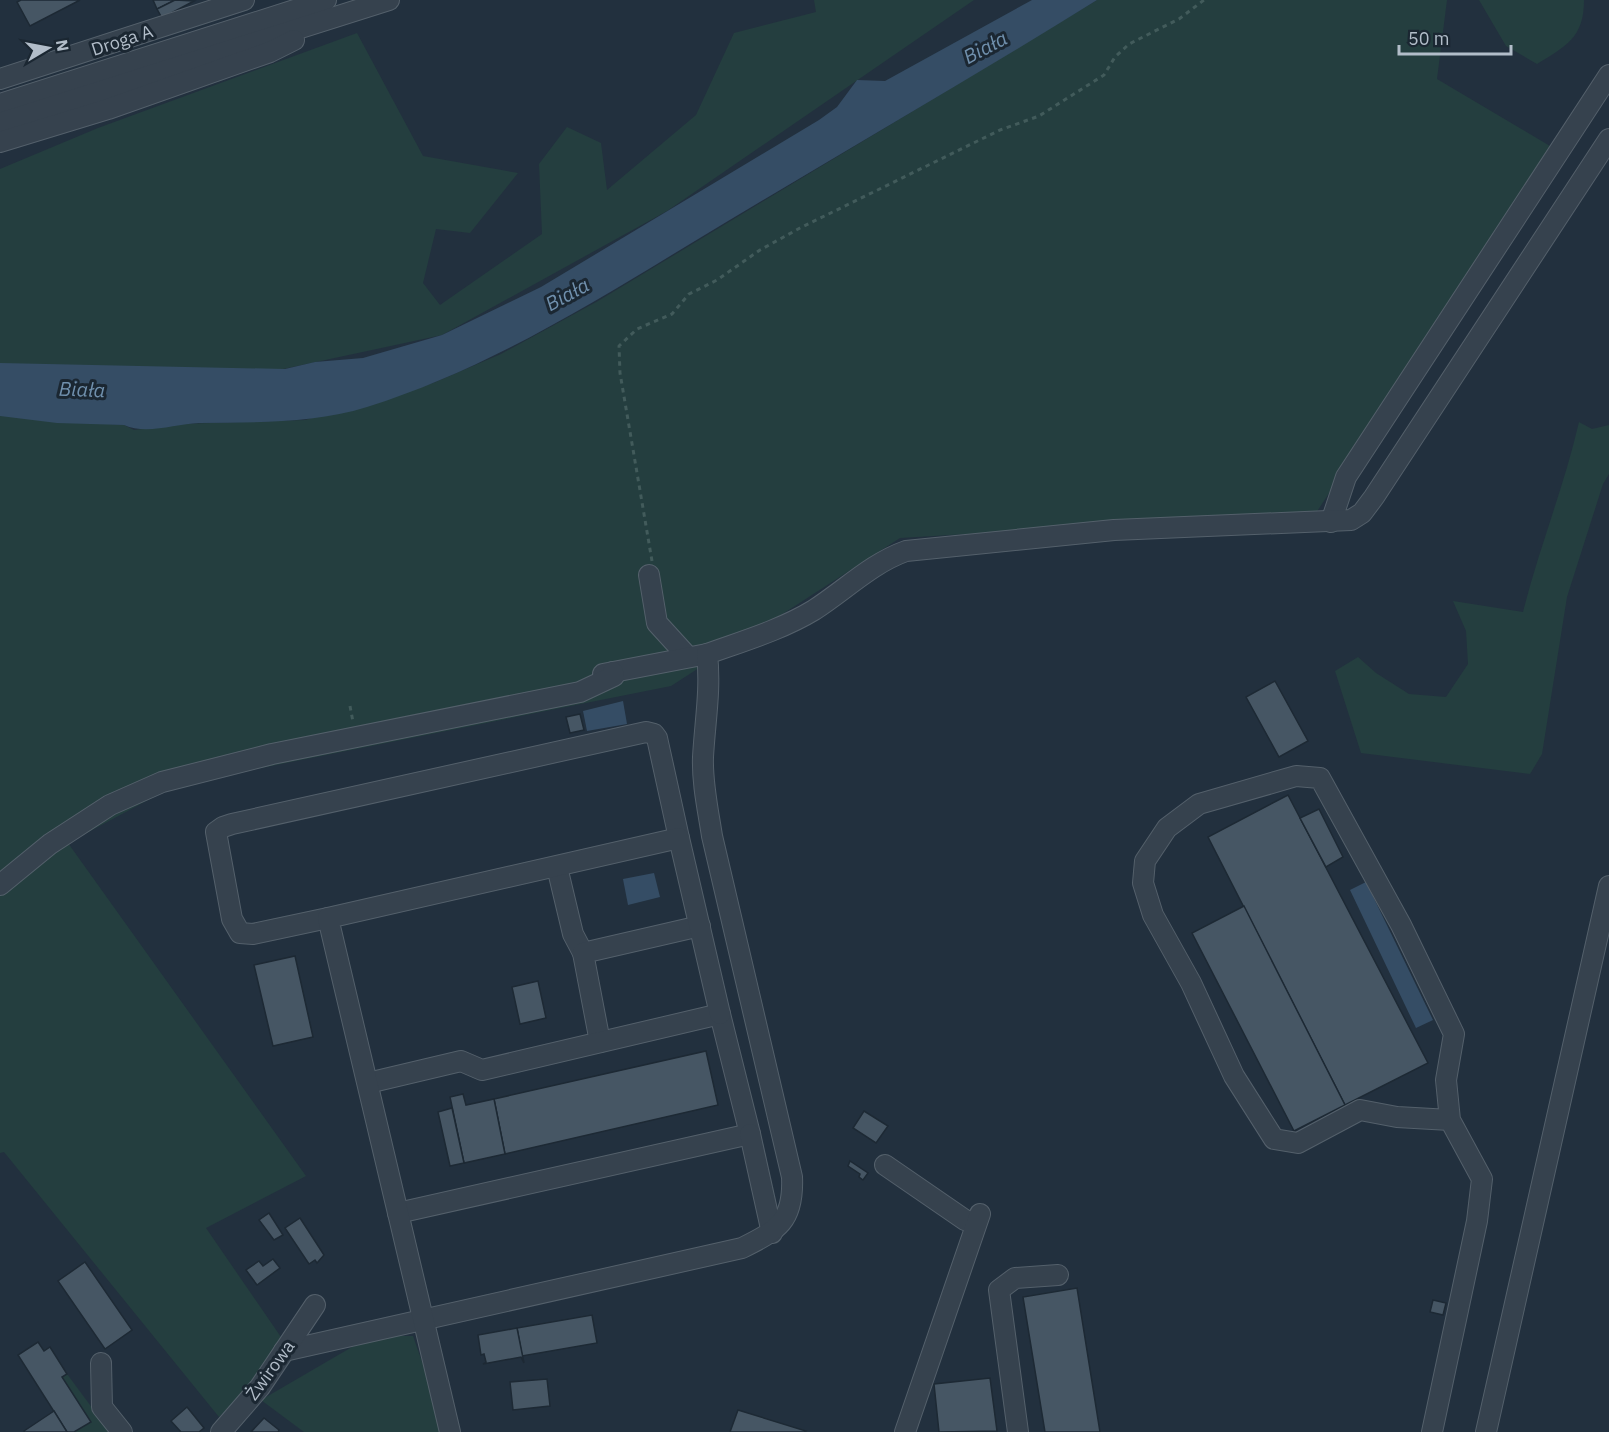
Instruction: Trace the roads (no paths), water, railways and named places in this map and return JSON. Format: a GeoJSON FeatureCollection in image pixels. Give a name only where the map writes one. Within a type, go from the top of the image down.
{"type":"FeatureCollection","features":[{"type":"Feature","properties":{"kind":"street","name":"Droga A"},"geometry":{"type":"LineString","coordinates":[[0,78],[243,0]]}},
{"type":"Feature","properties":{"kind":"street"},"geometry":{"type":"LineString","coordinates":[[0,104],[326,0]]}},
{"type":"Feature","properties":{"kind":"street"},"geometry":{"type":"LineString","coordinates":[[0,123],[388,0]]}},
{"type":"Feature","properties":{"kind":"street"},"geometry":{"type":"LineString","coordinates":[[0,142],[108,109],[270,52],[309,32],[307,26]]}},
{"type":"Feature","properties":{"kind":"street"},"geometry":{"type":"LineString","coordinates":[[1331,522],[1343,495],[1347,477],[1609,75]]}},
{"type":"Feature","properties":{"kind":"street"},"geometry":{"type":"LineString","coordinates":[[0,885],[50,844],[110,805],[162,782],[272,754],[580,692],[614,676],[608,673],[698,656],[774,631],[813,610],[888,557],[906,551],[1114,530],[1351,520],[1362,513],[1374,497],[1609,139]]}},
{"type":"Feature","properties":{"kind":"street"},"geometry":{"type":"LineString","coordinates":[[284,1351],[742,1248],[772,1233],[783,1223],[793,1198],[792,1177],[712,836],[703,758],[711,683],[698,656],[657,623],[649,575]]}},
{"type":"Feature","properties":{"kind":"street"},"geometry":{"type":"LineString","coordinates":[[679,838],[253,934],[240,933],[232,919],[216,832],[232,824],[646,732],[654,734],[657,738],[772,1233]]}},
{"type":"Feature","properties":{"kind":"street"},"geometry":{"type":"LineString","coordinates":[[1432,1432],[1478,1221],[1482,1179],[1450,1120],[1446,1080],[1454,1034],[1401,925],[1320,778],[1296,776],[1199,804],[1167,828],[1145,861],[1143,883],[1153,915],[1191,982],[1234,1076],[1274,1139],[1298,1143],[1360,1110],[1397,1118],[1450,1120]]}},
{"type":"Feature","properties":{"kind":"street"},"geometry":{"type":"LineString","coordinates":[[557,867],[573,934],[583,953],[600,1042]]}},
{"type":"Feature","properties":{"kind":"street"},"geometry":{"type":"LineString","coordinates":[[1486,1432],[1609,886]]}},
{"type":"Feature","properties":{"kind":"street"},"geometry":{"type":"LineString","coordinates":[[328,918],[450,1432]]}},
{"type":"Feature","properties":{"kind":"street"},"geometry":{"type":"LineString","coordinates":[[583,953],[700,926]]}},
{"type":"Feature","properties":{"kind":"street"},"geometry":{"type":"LineString","coordinates":[[369,1083],[461,1061],[482,1070],[720,1014]]}},
{"type":"Feature","properties":{"kind":"street"},"geometry":{"type":"LineString","coordinates":[[398,1213],[750,1134]]}},
{"type":"Feature","properties":{"kind":"street"},"geometry":{"type":"LineString","coordinates":[[885,1165],[965,1220],[978,1219],[905,1432]]}},
{"type":"Feature","properties":{"kind":"street"},"geometry":{"type":"LineString","coordinates":[[1018,1432],[999,1290],[1015,1278],[1058,1275]]}},
{"type":"Feature","properties":{"kind":"street","name":"Żwirowa"},"geometry":{"type":"LineString","coordinates":[[221,1432],[260,1387],[315,1305]]}},
{"type":"Feature","properties":{"kind":"street"},"geometry":{"type":"LineString","coordinates":[[101,1363],[102,1407],[122,1432]]}},
{"type":"Feature","properties":{"kind":"water","name":"Biała"},"geometry":{"type":"Polygon","coordinates":[[[1032,0],[1097,0],[597,300],[508,349],[415,390],[347,413],[284,421],[199,423],[142,429],[124,425],[57,423],[0,416],[0,363],[285,369],[315,362],[363,358],[442,335],[541,287],[819,120],[837,107],[857,80],[885,81],[1032,0]]]}},
{"type":"Feature","properties":{"kind":"water"},"geometry":{"type":"Polygon","coordinates":[[[623,701],[627,724],[587,731],[583,711],[623,701]]]}},
{"type":"Feature","properties":{"kind":"water"},"geometry":{"type":"Polygon","coordinates":[[[654,873],[660,897],[628,905],[623,879],[654,873]]]}},
{"type":"Feature","properties":{"kind":"water"},"geometry":{"type":"Polygon","coordinates":[[[1366,882],[1433,1020],[1416,1028],[1350,890],[1366,882]]]}}]}
